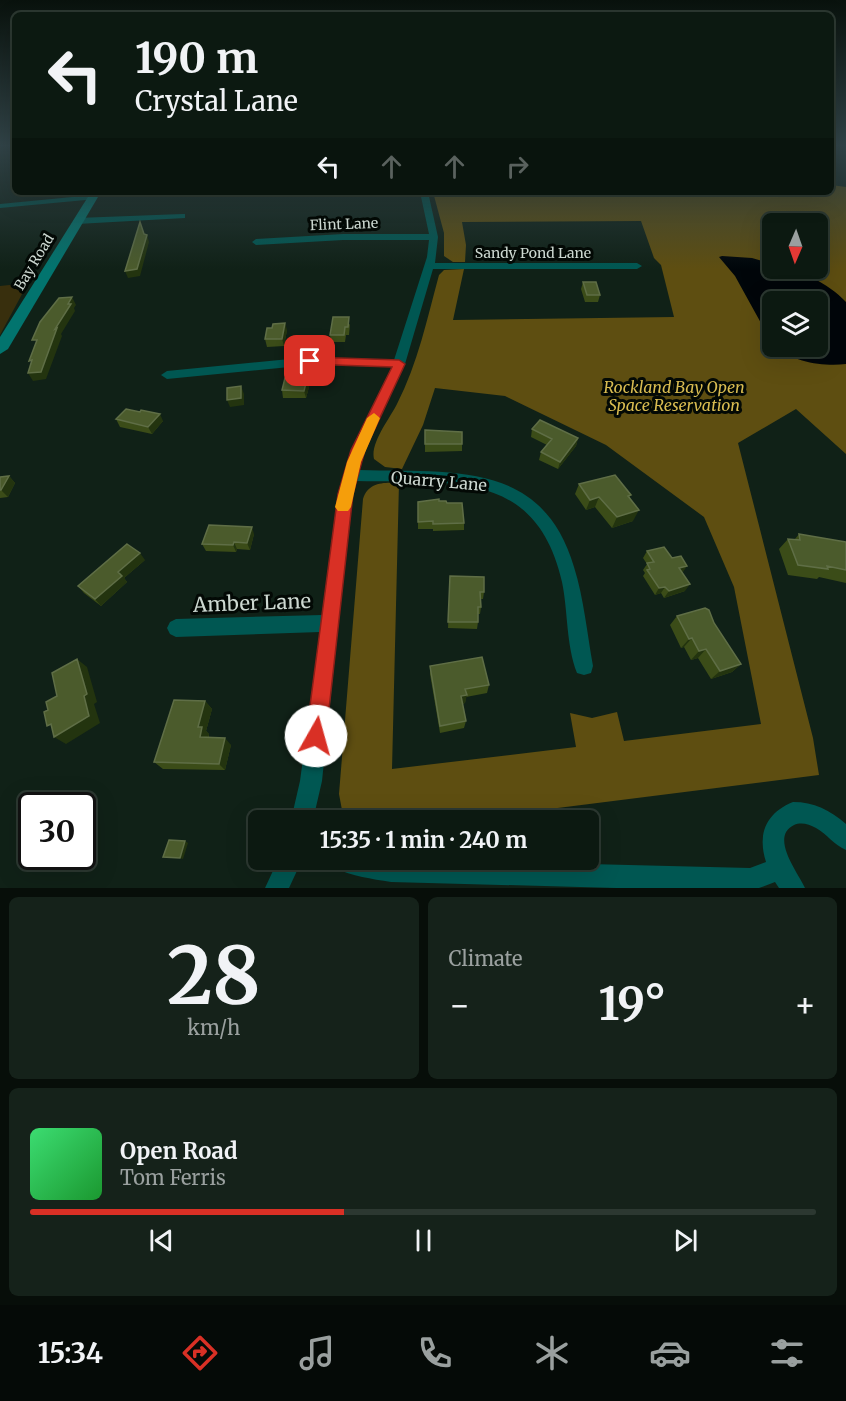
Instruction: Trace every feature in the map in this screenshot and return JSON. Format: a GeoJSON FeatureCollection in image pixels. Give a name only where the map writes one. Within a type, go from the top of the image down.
{"type":"FeatureCollection","features":[{"type":"Feature","properties":{"kind":"main road","name":"Bay Road"},"geometry":{"type":"LineString","coordinates":[[0,350],[94,195]]}},
{"type":"Feature","properties":{"kind":"street"},"geometry":{"type":"LineString","coordinates":[[0,206],[87,195]]}},
{"type":"Feature","properties":{"kind":"street"},"geometry":{"type":"LineString","coordinates":[[304,810],[311,782],[342,514],[358,450],[399,364],[430,266],[434,237],[425,195]]}},
{"type":"Feature","properties":{"kind":"street"},"geometry":{"type":"LineString","coordinates":[[77,221],[182,216]]}},
{"type":"Feature","properties":{"kind":"street","name":"Flint Lane"},"geometry":{"type":"LineString","coordinates":[[256,242],[343,237],[434,237]]}},
{"type":"Feature","properties":{"kind":"street","name":"Sandy Pond Lane"},"geometry":{"type":"LineString","coordinates":[[430,266],[637,266]]}},
{"type":"Feature","properties":{"kind":"street"},"geometry":{"type":"LineString","coordinates":[[168,375],[310,361],[399,364]]}},
{"type":"Feature","properties":{"kind":"street","name":"Quarry Lane"},"geometry":{"type":"LineString","coordinates":[[350,475],[481,482],[519,496],[538,510],[555,537],[567,574],[584,666]]}},
{"type":"Feature","properties":{"kind":"street","name":"Amber Lane"},"geometry":{"type":"LineString","coordinates":[[176,628],[330,623]]}},
{"type":"Feature","properties":{"kind":"street"},"geometry":{"type":"LineString","coordinates":[[794,888],[780,868],[775,852],[773,837],[776,825],[783,817],[793,812],[805,812],[818,816],[832,825],[846,839]]}},
{"type":"Feature","properties":{"kind":"street"},"geometry":{"type":"LineString","coordinates":[[391,870],[750,880],[780,868]]}},
{"type":"Feature","properties":{"kind":"street"},"geometry":{"type":"LineString","coordinates":[[277,888],[285,870]]}},
{"type":"Feature","properties":{"kind":"shaded area"},"geometry":{"type":"Polygon","coordinates":[[[719,257],[752,258],[762,261],[762,279],[814,279],[839,295],[846,302],[846,364],[828,365],[793,357],[828,357],[828,291],[762,291],[762,325],[735,276],[719,257]]]}},
{"type":"Feature","properties":{"kind":"shaded area"},"geometry":{"type":"Polygon","coordinates":[[[28,283],[0,335],[0,286],[28,283]]]}},
{"type":"Feature","properties":{"kind":"green space","name":"Rockland Bay Open Space Reservation"},"geometry":{"type":"Polygon","coordinates":[[[834,186],[846,187],[846,454],[796,409],[738,443],[813,738],[819,775],[541,810],[342,810],[339,794],[363,499],[365,493],[377,484],[399,483],[392,769],[576,747],[570,713],[592,718],[617,712],[624,741],[761,724],[734,587],[704,517],[606,445],[505,396],[435,388],[423,425],[402,469],[385,467],[374,459],[375,446],[381,431],[397,404],[411,373],[439,275],[444,270],[464,269],[453,320],[674,317],[661,265],[654,258],[641,221],[462,222],[466,245],[465,262],[453,262],[444,256],[444,233],[434,195],[834,195],[834,186]]]}},
{"type":"Feature","properties":{"kind":"building"},"geometry":{"type":"Polygon","coordinates":[[[140,222],[144,234],[147,235],[137,269],[125,271],[140,222]]]}},
{"type":"Feature","properties":{"kind":"building"},"geometry":{"type":"Polygon","coordinates":[[[583,282],[596,282],[600,295],[587,295],[583,282]]]}},
{"type":"Feature","properties":{"kind":"building"},"geometry":{"type":"Polygon","coordinates":[[[72,297],[68,304],[71,304],[55,329],[57,328],[41,372],[28,373],[32,360],[29,361],[37,340],[32,340],[40,322],[59,298],[72,297]]]}},
{"type":"Feature","properties":{"kind":"building"},"geometry":{"type":"Polygon","coordinates":[[[333,317],[349,317],[344,335],[330,335],[333,317]]]}},
{"type":"Feature","properties":{"kind":"building"},"geometry":{"type":"Polygon","coordinates":[[[285,323],[282,339],[265,339],[267,328],[272,328],[273,324],[285,323]]]}},
{"type":"Feature","properties":{"kind":"building"},"geometry":{"type":"Polygon","coordinates":[[[285,378],[307,379],[304,391],[282,390],[285,378]]]}},
{"type":"Feature","properties":{"kind":"building"},"geometry":{"type":"Polygon","coordinates":[[[241,386],[241,398],[227,400],[227,388],[241,386]]]}},
{"type":"Feature","properties":{"kind":"building"},"geometry":{"type":"Polygon","coordinates":[[[126,409],[160,414],[148,427],[116,419],[126,409]]]}},
{"type":"Feature","properties":{"kind":"building"},"geometry":{"type":"Polygon","coordinates":[[[540,420],[578,438],[560,462],[541,452],[552,439],[532,429],[540,420]]]}},
{"type":"Feature","properties":{"kind":"building"},"geometry":{"type":"Polygon","coordinates":[[[425,430],[462,432],[462,444],[425,444],[425,430]]]}},
{"type":"Feature","properties":{"kind":"building"},"geometry":{"type":"Polygon","coordinates":[[[615,475],[631,495],[628,496],[639,510],[617,517],[599,497],[590,500],[579,484],[615,475]]]}},
{"type":"Feature","properties":{"kind":"building"},"geometry":{"type":"Polygon","coordinates":[[[9,476],[1,490],[0,490],[0,477],[9,476]]]}},
{"type":"Feature","properties":{"kind":"building"},"geometry":{"type":"Polygon","coordinates":[[[439,499],[447,503],[462,503],[464,523],[418,522],[418,502],[439,499]]]}},
{"type":"Feature","properties":{"kind":"building"},"geometry":{"type":"Polygon","coordinates":[[[209,525],[252,527],[247,543],[202,544],[209,525]]]}},
{"type":"Feature","properties":{"kind":"building"},"geometry":{"type":"Polygon","coordinates":[[[799,534],[846,542],[846,570],[827,566],[828,569],[798,565],[788,539],[800,540],[799,534]]]}},
{"type":"Feature","properties":{"kind":"building"},"geometry":{"type":"Polygon","coordinates":[[[127,544],[140,553],[118,572],[122,576],[95,599],[78,586],[127,544]]]}},
{"type":"Feature","properties":{"kind":"building"},"geometry":{"type":"Polygon","coordinates":[[[664,547],[672,558],[681,556],[687,566],[679,568],[690,584],[669,591],[665,587],[659,588],[647,570],[650,569],[647,563],[654,562],[647,551],[664,547]]]}},
{"type":"Feature","properties":{"kind":"building"},"geometry":{"type":"Polygon","coordinates":[[[450,576],[484,577],[484,592],[480,592],[481,607],[478,607],[478,622],[448,622],[450,576]]]}},
{"type":"Feature","properties":{"kind":"building"},"geometry":{"type":"Polygon","coordinates":[[[705,608],[709,610],[714,623],[741,664],[720,671],[706,649],[699,651],[692,638],[689,639],[677,616],[705,608]]]}},
{"type":"Feature","properties":{"kind":"building"},"geometry":{"type":"Polygon","coordinates":[[[482,657],[489,685],[465,689],[467,695],[461,696],[466,721],[440,726],[430,666],[482,657]]]}},
{"type":"Feature","properties":{"kind":"building"},"geometry":{"type":"Polygon","coordinates":[[[77,659],[87,694],[84,696],[89,716],[54,737],[51,724],[47,726],[44,712],[48,710],[46,702],[57,696],[52,673],[77,659]]]}},
{"type":"Feature","properties":{"kind":"building"},"geometry":{"type":"Polygon","coordinates":[[[174,700],[205,701],[198,727],[202,727],[200,737],[225,738],[219,764],[154,762],[174,700]]]}},
{"type":"Feature","properties":{"kind":"building"},"geometry":{"type":"Polygon","coordinates":[[[169,840],[185,841],[180,858],[163,857],[169,840]]]}},
{"type":"Feature","properties":{"kind":"slow traffic"},"geometry":{"type":"LineString","coordinates":[[343,507],[358,450],[374,418]]}},
{"type":"Feature","properties":{"kind":"route"},"geometry":{"type":"LineString","coordinates":[[310,361],[399,364],[358,450],[345,494],[316,736]]}}]}
